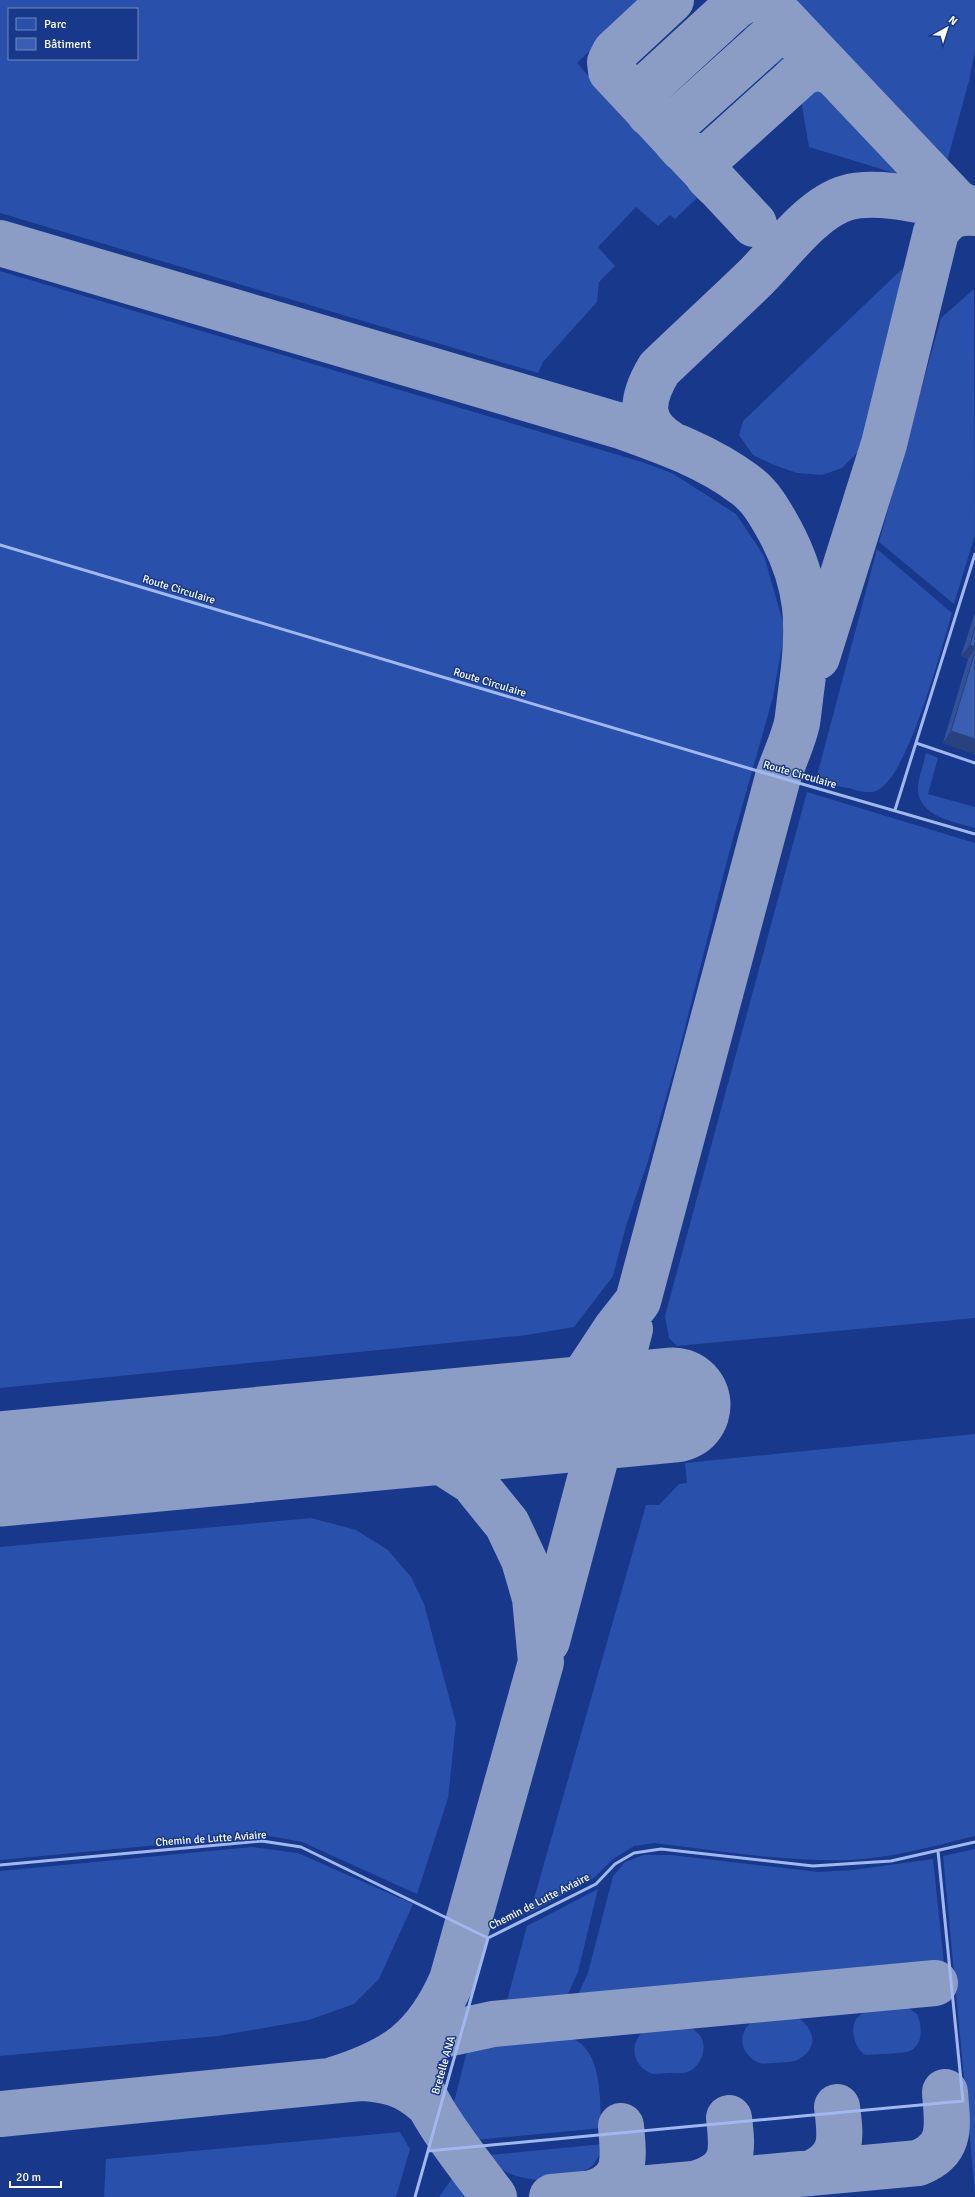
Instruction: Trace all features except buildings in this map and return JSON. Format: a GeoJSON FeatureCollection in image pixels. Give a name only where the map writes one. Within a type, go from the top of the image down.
{"type":"FeatureCollection","features":[{"type":"Feature","properties":{"kind":"lane","name":"Route Circulaire"},"geometry":{"type":"LineString","coordinates":[[0,545],[771,775],[975,834]]}},
{"type":"Feature","properties":{"kind":"lane"},"geometry":{"type":"LineString","coordinates":[[895,810],[975,554]]}},
{"type":"Feature","properties":{"kind":"lane"},"geometry":{"type":"LineString","coordinates":[[916,743],[975,763]]}},
{"type":"Feature","properties":{"kind":"lane","name":"Chemin de Lutte Aviaire"},"geometry":{"type":"LineString","coordinates":[[0,1865],[262,1841],[270,1842],[301,1847],[488,1938],[596,1884],[615,1864],[634,1853],[662,1849],[813,1866],[892,1861],[975,1842]]}},
{"type":"Feature","properties":{"kind":"lane"},"geometry":{"type":"LineString","coordinates":[[428,2151],[963,2101],[938,1851]]}},
{"type":"Feature","properties":{"kind":"lane","name":"Bretelle ANA"},"geometry":{"type":"LineString","coordinates":[[416,2197],[488,1938]]}},
{"type":"Feature","properties":{"kind":"green space"},"geometry":{"type":"Polygon","coordinates":[[[0,0],[643,0],[577,63],[697,198],[675,219],[670,215],[658,226],[636,207],[598,247],[615,266],[599,282],[597,302],[543,362],[538,373],[0,213],[0,0]]]}},
{"type":"Feature","properties":{"kind":"green space"},"geometry":{"type":"Polygon","coordinates":[[[717,0],[975,0],[975,50],[969,81],[940,187],[809,147],[799,88],[717,0]]]}},
{"type":"Feature","properties":{"kind":"green space"},"geometry":{"type":"Polygon","coordinates":[[[902,269],[907,289],[906,312],[871,438],[842,468],[822,475],[797,473],[774,465],[753,455],[739,435],[743,421],[902,269]]]}},
{"type":"Feature","properties":{"kind":"green space"},"geometry":{"type":"Polygon","coordinates":[[[0,271],[642,462],[672,473],[736,514],[764,556],[785,629],[773,697],[729,853],[677,1059],[648,1161],[626,1226],[613,1276],[574,1327],[527,1335],[0,1388],[0,271]]]}},
{"type":"Feature","properties":{"kind":"green space"},"geometry":{"type":"Polygon","coordinates":[[[974,289],[975,535],[954,604],[879,542],[941,318],[974,289]]]}},
{"type":"Feature","properties":{"kind":"green space"},"geometry":{"type":"Polygon","coordinates":[[[877,549],[952,613],[932,681],[912,736],[901,761],[890,779],[878,790],[867,792],[830,784],[820,776],[818,772],[877,549]]]}},
{"type":"Feature","properties":{"kind":"green space"},"geometry":{"type":"Polygon","coordinates":[[[926,753],[938,758],[928,794],[975,807],[975,828],[938,816],[923,804],[919,796],[918,786],[926,753]]]}},
{"type":"Feature","properties":{"kind":"green space"},"geometry":{"type":"Polygon","coordinates":[[[807,792],[975,843],[975,1318],[677,1346],[669,1338],[665,1316],[807,792]]]}},
{"type":"Feature","properties":{"kind":"green space"},"geometry":{"type":"Polygon","coordinates":[[[975,1434],[975,1836],[897,1854],[850,1860],[776,1858],[654,1843],[634,1846],[613,1859],[594,1878],[530,1913],[646,1505],[659,1505],[679,1484],[687,1483],[685,1463],[975,1434]]]}},
{"type":"Feature","properties":{"kind":"green space"},"geometry":{"type":"Polygon","coordinates":[[[311,1518],[356,1530],[388,1550],[411,1577],[424,1604],[456,1723],[448,1798],[417,1894],[302,1842],[264,1835],[0,1860],[0,1547],[311,1518]]]}},
{"type":"Feature","properties":{"kind":"green space"},"geometry":{"type":"Polygon","coordinates":[[[252,1847],[298,1853],[413,1904],[379,1979],[354,2004],[309,2020],[218,2036],[0,2056],[0,1871],[252,1847]]]}},
{"type":"Feature","properties":{"kind":"green space"},"geometry":{"type":"Polygon","coordinates":[[[975,1849],[975,2193],[943,1856],[975,1849]]]}},
{"type":"Feature","properties":{"kind":"green space"},"geometry":{"type":"Polygon","coordinates":[[[644,1855],[671,1855],[819,1872],[853,1870],[933,1859],[944,1964],[577,1997],[588,1973],[613,1876],[625,1862],[644,1855]]]}},
{"type":"Feature","properties":{"kind":"green space"},"geometry":{"type":"Polygon","coordinates":[[[598,1889],[578,1972],[566,1998],[506,2004],[527,1926],[598,1889]]]}},
{"type":"Feature","properties":{"kind":"green space"},"geometry":{"type":"Polygon","coordinates":[[[894,2004],[903,2004],[917,2014],[921,2029],[918,2044],[915,2048],[906,2052],[866,2055],[860,2050],[854,2037],[853,2028],[855,2021],[865,2012],[894,2004]]]}},
{"type":"Feature","properties":{"kind":"green space"},"geometry":{"type":"Polygon","coordinates":[[[793,2015],[805,2024],[812,2036],[810,2048],[806,2054],[794,2061],[766,2064],[757,2062],[746,2053],[742,2041],[743,2035],[745,2029],[756,2019],[763,2017],[793,2015]]]}},
{"type":"Feature","properties":{"kind":"green space"},"geometry":{"type":"Polygon","coordinates":[[[683,2025],[694,2030],[699,2034],[702,2040],[703,2051],[699,2063],[690,2071],[685,2073],[657,2074],[650,2073],[643,2069],[639,2064],[634,2051],[635,2044],[642,2032],[656,2026],[683,2025]]]}},
{"type":"Feature","properties":{"kind":"green space"},"geometry":{"type":"Polygon","coordinates":[[[562,2036],[572,2038],[585,2048],[596,2068],[600,2093],[602,2128],[476,2140],[453,2106],[466,2055],[473,2046],[507,2040],[562,2036]]]}},
{"type":"Feature","properties":{"kind":"green space"},"geometry":{"type":"Polygon","coordinates":[[[400,2132],[410,2149],[396,2197],[104,2197],[106,2159],[400,2132]]]}},
{"type":"Feature","properties":{"kind":"green space"},"geometry":{"type":"Polygon","coordinates":[[[603,2144],[599,2156],[592,2166],[572,2177],[560,2179],[534,2180],[522,2178],[501,2169],[489,2155],[603,2144]]]}},
{"type":"Feature","properties":{"kind":"green space"},"geometry":{"type":"Polygon","coordinates":[[[455,2178],[469,2197],[439,2197],[451,2180],[455,2178]]]}},
{"type":"Feature","properties":{"kind":"taxiway"},"geometry":{"type":"LineString","coordinates":[[671,0],[615,52],[610,62],[611,71],[754,224]]}},
{"type":"Feature","properties":{"kind":"taxiway"},"geometry":{"type":"LineString","coordinates":[[650,114],[644,104],[644,95],[647,87],[735,6],[745,0]]}},
{"type":"Feature","properties":{"kind":"taxiway"},"geometry":{"type":"LineString","coordinates":[[765,0],[956,202],[972,211]]}},
{"type":"Feature","properties":{"kind":"taxiway"},"geometry":{"type":"LineString","coordinates":[[683,149],[675,140],[675,130],[679,120],[769,39],[779,33],[799,37]]}},
{"type":"Feature","properties":{"kind":"taxiway"},"geometry":{"type":"LineString","coordinates":[[717,185],[708,176],[707,166],[711,155],[802,73],[818,68],[833,73]]}},
{"type":"Feature","properties":{"kind":"taxiway"},"geometry":{"type":"LineString","coordinates":[[669,443],[651,427],[645,410],[648,390],[659,369],[756,277],[798,232],[821,211],[833,203],[859,195],[907,198],[969,210]]}},
{"type":"Feature","properties":{"kind":"taxiway"},"geometry":{"type":"LineString","coordinates":[[817,657],[884,444],[936,232],[944,222],[952,216],[962,213],[975,213]]}},
{"type":"Feature","properties":{"kind":"taxiway"},"geometry":{"type":"LineString","coordinates":[[0,243],[624,427],[655,438],[716,466],[730,474],[750,489],[769,511],[790,551],[802,588],[806,624],[805,663],[797,723],[778,777],[638,1301],[616,1329],[581,1382],[562,1403],[537,1413],[500,1421]]}},
{"type":"Feature","properties":{"kind":"taxiway"},"geometry":{"type":"LineString","coordinates":[[547,1641],[630,1329]]}},
{"type":"Feature","properties":{"kind":"taxiway"},"geometry":{"type":"LineString","coordinates":[[333,2080],[355,2073],[391,2056],[419,2033],[442,2001],[452,1980],[541,1662],[535,1598],[524,1560],[507,1524],[473,1482],[434,1457],[384,1442],[344,1436]]}},
{"type":"Feature","properties":{"kind":"taxiway"},"geometry":{"type":"LineString","coordinates":[[404,2051],[442,2035],[493,2024],[935,1983]]}},
{"type":"Feature","properties":{"kind":"taxiway"},"geometry":{"type":"LineString","coordinates":[[418,2072],[420,2085],[427,2100],[448,2136],[494,2197]]}},
{"type":"Feature","properties":{"kind":"taxiway"},"geometry":{"type":"LineString","coordinates":[[0,2114],[360,2078],[387,2081],[411,2091],[426,2102]]}},
{"type":"Feature","properties":{"kind":"taxiway"},"geometry":{"type":"LineString","coordinates":[[552,2197],[918,2163],[930,2157],[943,2143],[947,2125],[945,2092]]}},
{"type":"Feature","properties":{"kind":"taxiway"},"geometry":{"type":"LineString","coordinates":[[812,2173],[830,2161],[835,2154],[839,2138],[837,2107]]}},
{"type":"Feature","properties":{"kind":"taxiway"},"geometry":{"type":"LineString","coordinates":[[698,2183],[719,2172],[725,2166],[729,2158],[731,2150],[729,2118]]}},
{"type":"Feature","properties":{"kind":"taxiway"},"geometry":{"type":"LineString","coordinates":[[589,2194],[611,2184],[621,2169],[623,2149],[621,2126]]}},
{"type":"Feature","properties":{"kind":"runway"},"geometry":{"type":"LineString","coordinates":[[0,1469],[673,1405]]}}]}
